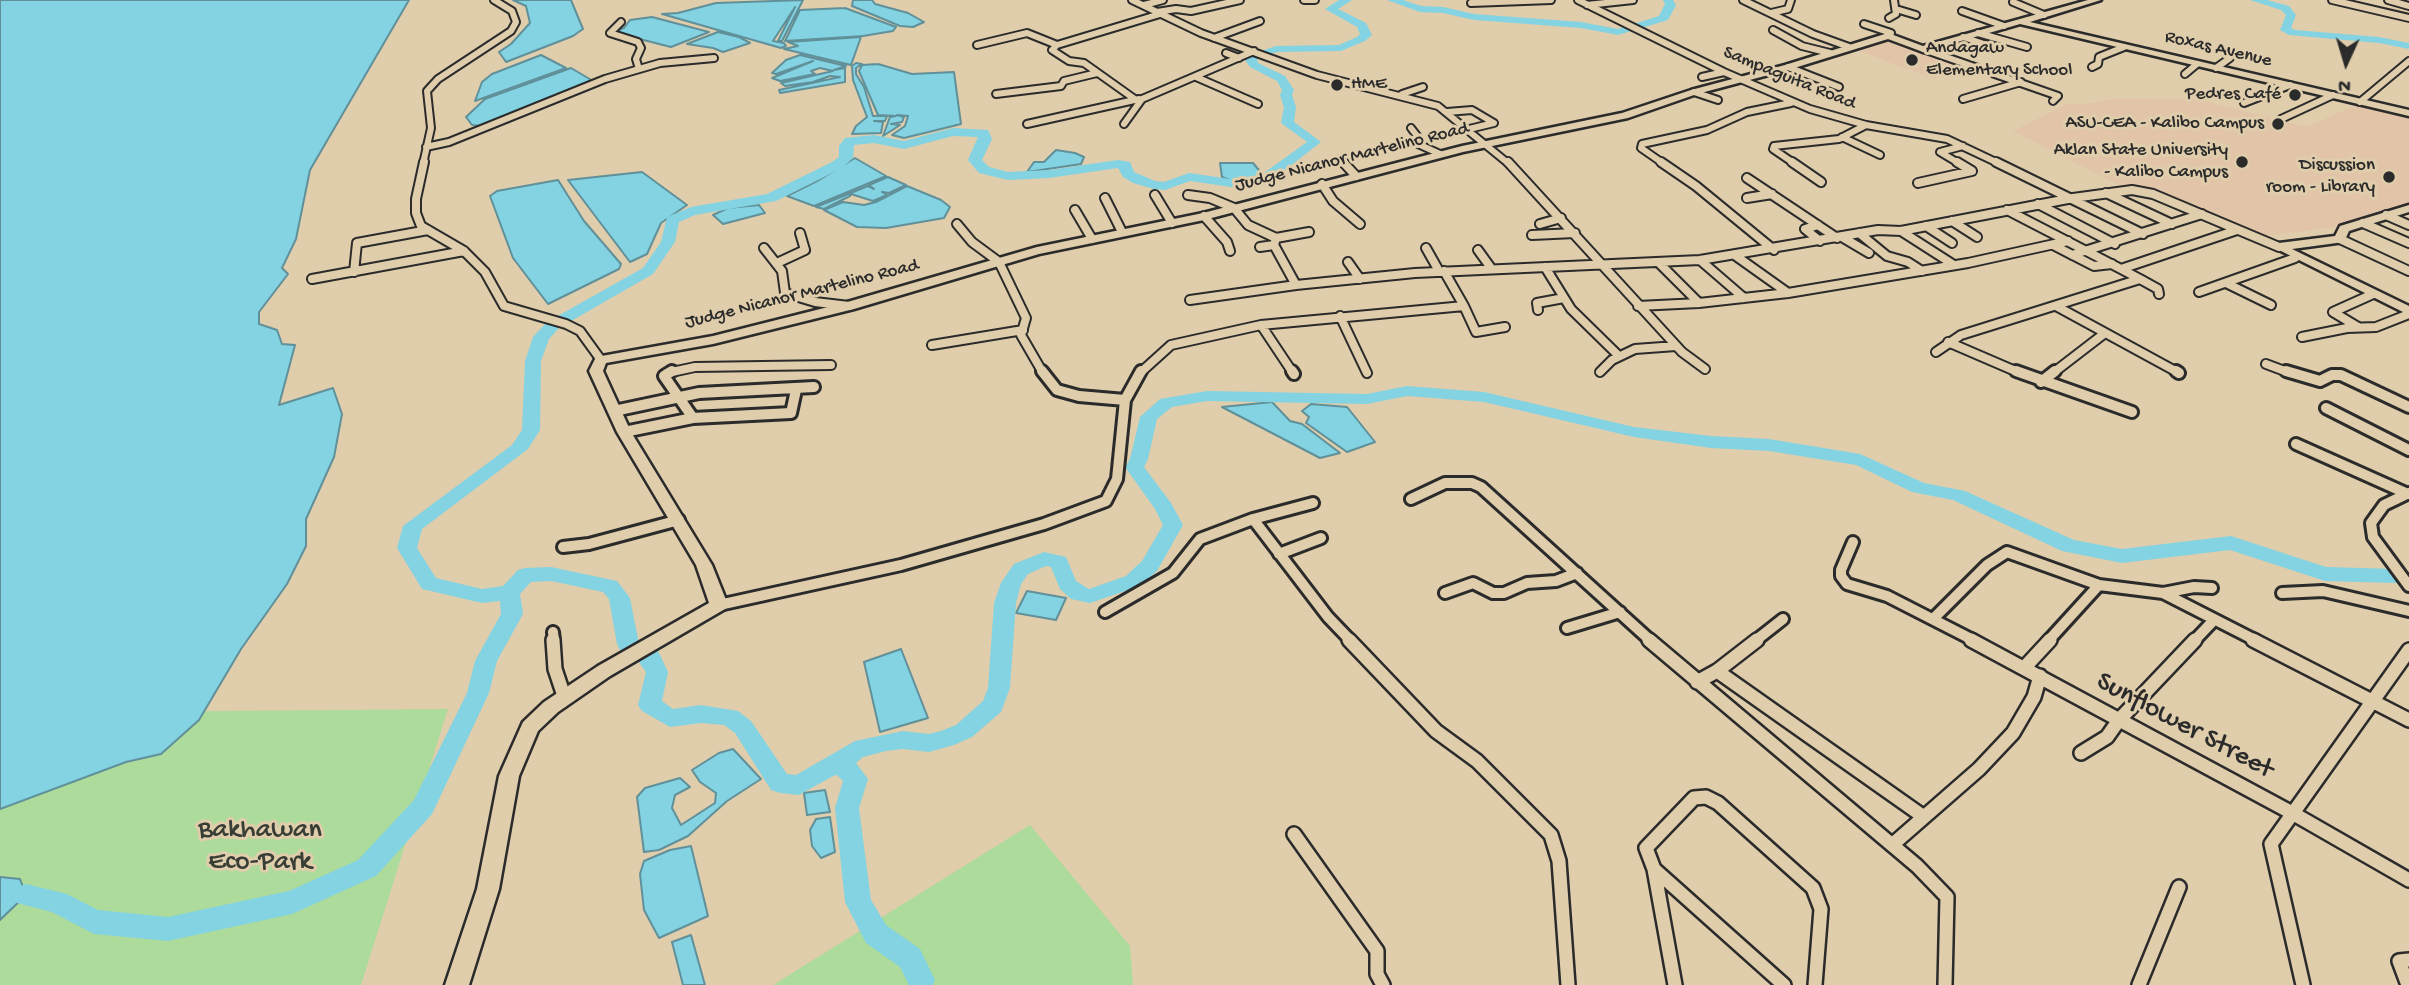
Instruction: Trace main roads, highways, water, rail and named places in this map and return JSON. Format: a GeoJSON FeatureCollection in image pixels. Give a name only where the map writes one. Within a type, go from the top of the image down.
{"type":"FeatureCollection","features":[{"type":"Feature","properties":{"kind":"water"},"geometry":{"type":"Polygon","coordinates":[[[0,0],[409,0],[310,170],[296,239],[282,268],[288,274],[259,312],[259,324],[277,330],[282,344],[295,345],[279,405],[333,388],[342,414],[334,457],[306,519],[306,546],[287,584],[241,649],[199,720],[161,754],[126,762],[0,809],[0,0]]]}},
{"type":"Feature","properties":{"kind":"water"},"geometry":{"type":"Polygon","coordinates":[[[513,0],[571,0],[583,29],[573,36],[506,62],[499,52],[511,44],[530,23],[526,6],[513,0]]]}},
{"type":"Feature","properties":{"kind":"water"},"geometry":{"type":"Polygon","coordinates":[[[803,0],[782,41],[778,41],[795,7],[773,41],[784,43],[786,46],[781,48],[662,14],[678,13],[716,3],[803,0]]]}},
{"type":"Feature","properties":{"kind":"water"},"geometry":{"type":"Polygon","coordinates":[[[853,0],[872,0],[875,4],[908,13],[924,22],[913,27],[900,26],[852,6],[853,0]]]}},
{"type":"Feature","properties":{"kind":"water"},"geometry":{"type":"Polygon","coordinates":[[[845,8],[896,27],[893,31],[863,36],[785,41],[800,10],[845,8]]]}},
{"type":"Feature","properties":{"kind":"water"},"geometry":{"type":"Polygon","coordinates":[[[652,17],[709,32],[671,47],[612,32],[624,28],[630,20],[652,17]]]}},
{"type":"Feature","properties":{"kind":"water"},"geometry":{"type":"Polygon","coordinates":[[[718,32],[750,43],[723,52],[687,44],[718,32]]]}},
{"type":"Feature","properties":{"kind":"water"},"geometry":{"type":"Polygon","coordinates":[[[861,37],[851,65],[784,49],[798,46],[788,42],[861,37]]]}},
{"type":"Feature","properties":{"kind":"water"},"geometry":{"type":"Polygon","coordinates":[[[541,55],[566,68],[475,101],[482,82],[492,74],[541,55]]]}},
{"type":"Feature","properties":{"kind":"water"},"geometry":{"type":"Polygon","coordinates":[[[800,55],[846,66],[834,70],[845,68],[845,82],[780,93],[779,90],[840,77],[830,76],[813,82],[785,86],[781,83],[833,71],[820,68],[811,71],[815,74],[780,81],[772,78],[813,61],[772,73],[786,60],[800,55]]]}},
{"type":"Feature","properties":{"kind":"water"},"geometry":{"type":"Polygon","coordinates":[[[856,63],[862,64],[856,68],[856,74],[864,87],[873,116],[887,116],[885,121],[874,121],[883,122],[881,133],[852,134],[856,126],[867,117],[853,80],[852,66],[856,63]]]}},
{"type":"Feature","properties":{"kind":"water"},"geometry":{"type":"Polygon","coordinates":[[[878,64],[912,74],[954,72],[961,124],[904,138],[892,135],[905,126],[908,116],[897,115],[904,117],[902,122],[891,124],[900,125],[883,136],[890,117],[896,116],[878,115],[859,71],[862,65],[878,64]]]}},
{"type":"Feature","properties":{"kind":"water"},"geometry":{"type":"Polygon","coordinates":[[[571,68],[593,81],[481,126],[472,125],[466,117],[485,99],[571,68]]]}},
{"type":"Feature","properties":{"kind":"water"},"geometry":{"type":"Polygon","coordinates":[[[1056,150],[1084,157],[1081,164],[1027,172],[1034,162],[1044,162],[1056,150]]]}},
{"type":"Feature","properties":{"kind":"water"},"geometry":{"type":"Polygon","coordinates":[[[855,158],[886,176],[814,206],[787,196],[819,180],[855,158]]]}},
{"type":"Feature","properties":{"kind":"water"},"geometry":{"type":"Polygon","coordinates":[[[1220,163],[1253,163],[1263,175],[1235,182],[1222,177],[1220,163]]]}},
{"type":"Feature","properties":{"kind":"water"},"geometry":{"type":"Polygon","coordinates":[[[642,172],[687,205],[661,223],[647,254],[630,262],[568,180],[642,172]]]}},
{"type":"Feature","properties":{"kind":"water"},"geometry":{"type":"Polygon","coordinates":[[[888,177],[906,185],[889,193],[882,192],[887,195],[873,201],[851,194],[824,209],[816,207],[868,186],[874,189],[869,185],[888,177]]]}},
{"type":"Feature","properties":{"kind":"water"},"geometry":{"type":"Polygon","coordinates":[[[558,180],[584,221],[621,264],[619,269],[548,304],[513,258],[490,196],[497,191],[558,180]]]}},
{"type":"Feature","properties":{"kind":"water"},"geometry":{"type":"Polygon","coordinates":[[[907,186],[941,200],[950,207],[944,218],[886,228],[857,227],[824,210],[843,202],[864,205],[876,202],[907,186]]]}},
{"type":"Feature","properties":{"kind":"water"},"geometry":{"type":"Polygon","coordinates":[[[759,205],[765,213],[723,224],[713,215],[728,208],[759,205]]]}},
{"type":"Feature","properties":{"kind":"water"},"geometry":{"type":"Polygon","coordinates":[[[1272,402],[1290,421],[1302,424],[1340,453],[1320,458],[1222,407],[1272,402]]]}},
{"type":"Feature","properties":{"kind":"water"},"geometry":{"type":"Polygon","coordinates":[[[1311,404],[1347,407],[1375,442],[1347,452],[1306,423],[1309,417],[1302,411],[1311,404]]]}},
{"type":"Feature","properties":{"kind":"water"},"geometry":{"type":"Polygon","coordinates":[[[1027,591],[1066,598],[1056,620],[1016,613],[1027,591]]]}},
{"type":"Feature","properties":{"kind":"water"},"geometry":{"type":"Polygon","coordinates":[[[901,649],[928,718],[880,732],[864,662],[901,649]]]}},
{"type":"Feature","properties":{"kind":"water"},"geometry":{"type":"Polygon","coordinates":[[[733,749],[761,779],[727,801],[688,836],[659,850],[644,852],[637,797],[645,788],[680,778],[690,787],[675,795],[672,808],[681,825],[715,803],[716,793],[700,782],[692,770],[719,753],[733,749]]]}},
{"type":"Feature","properties":{"kind":"water"},"geometry":{"type":"Polygon","coordinates":[[[825,790],[830,812],[807,815],[804,793],[825,790]]]}},
{"type":"Feature","properties":{"kind":"water"},"geometry":{"type":"Polygon","coordinates":[[[830,817],[835,852],[821,858],[812,846],[810,830],[816,819],[830,817]]]}},
{"type":"Feature","properties":{"kind":"water"},"geometry":{"type":"Polygon","coordinates":[[[691,846],[708,916],[659,938],[644,910],[640,874],[644,861],[670,850],[691,846]]]}},
{"type":"Feature","properties":{"kind":"water"},"geometry":{"type":"Polygon","coordinates":[[[0,877],[20,879],[26,895],[0,920],[0,877]]]}},
{"type":"Feature","properties":{"kind":"water"},"geometry":{"type":"Polygon","coordinates":[[[691,935],[705,985],[683,985],[672,942],[691,935]]]}},
{"type":"Feature","properties":{"kind":"waterway"},"geometry":{"type":"LineString","coordinates":[[509,593],[482,596],[429,584],[407,548],[413,526],[519,449],[531,430],[533,361],[541,337],[553,325],[648,271],[668,242],[672,220],[691,211],[771,198],[837,165],[846,158],[846,146],[850,141],[874,139],[904,145],[953,132],[983,133],[986,139],[975,160],[984,170],[1008,176],[1049,174],[1118,164],[1125,165],[1128,174],[1138,180],[1154,185],[1165,186],[1189,177],[1238,184],[1261,182],[1315,142],[1287,123],[1290,107],[1286,95],[1288,90],[1281,79],[1254,65],[1252,56],[1276,49],[1341,48],[1361,39],[1366,35],[1362,25],[1330,9],[1347,0]]}},
{"type":"Feature","properties":{"kind":"waterway"},"geometry":{"type":"LineString","coordinates":[[1392,0],[1420,9],[1443,10],[1474,17],[1581,25],[1618,32],[1664,18],[1671,5],[1668,0]]}},
{"type":"Feature","properties":{"kind":"waterway"},"geometry":{"type":"LineString","coordinates":[[2255,0],[2285,8],[2291,15],[2285,30],[2293,33],[2379,40],[2409,46]]}},
{"type":"Feature","properties":{"kind":"waterway"},"geometry":{"type":"LineString","coordinates":[[838,765],[855,750],[886,742],[903,740],[929,743],[946,739],[964,731],[993,706],[999,688],[1005,603],[1011,583],[1021,569],[1044,559],[1059,562],[1067,584],[1078,594],[1090,596],[1133,581],[1150,566],[1173,525],[1164,507],[1134,467],[1139,459],[1149,417],[1166,403],[1207,396],[1367,399],[1407,391],[1484,397],[1634,432],[1711,442],[1769,445],[1860,460],[1919,488],[1958,495],[2069,546],[2122,556],[2231,543],[2325,574],[2395,576]]}},
{"type":"Feature","properties":{"kind":"waterway"},"geometry":{"type":"LineString","coordinates":[[509,593],[525,575],[551,574],[610,586],[619,598],[628,644]]}},
{"type":"Feature","properties":{"kind":"waterway"},"geometry":{"type":"LineString","coordinates":[[26,895],[58,902],[94,922],[168,929],[292,902],[367,868],[423,807],[478,693],[486,661],[512,614],[509,593]]}},
{"type":"Feature","properties":{"kind":"waterway"},"geometry":{"type":"LineString","coordinates":[[642,651],[651,659],[657,672],[650,705],[670,718],[701,714],[730,717],[743,727],[780,783],[799,785],[833,764],[847,769],[856,779],[847,808],[858,902],[876,934],[910,958],[921,980]]}},
{"type":"Feature","properties":{"kind":"place","name":"Andagaw Elementary School"},"geometry":{"type":"Point","coordinates":[1912,60]}},
{"type":"Feature","properties":{"kind":"place","name":"HME"},"geometry":{"type":"Point","coordinates":[1337,85]}},
{"type":"Feature","properties":{"kind":"place","name":"Pedres Café"},"geometry":{"type":"Point","coordinates":[2295,95]}},
{"type":"Feature","properties":{"kind":"place","name":"ASU-CEA - Kalibo Campus"},"geometry":{"type":"Point","coordinates":[2278,124]}},
{"type":"Feature","properties":{"kind":"place","name":"Aklan State University - Kalibo Campus"},"geometry":{"type":"Point","coordinates":[2242,162]}},
{"type":"Feature","properties":{"kind":"place","name":"Discussion room - Library"},"geometry":{"type":"Point","coordinates":[2389,177]}},
{"type":"Feature","properties":{"kind":"park label","name":"Bakhawan Eco-Park"},"geometry":{"type":"Point","coordinates":[260,848]}}]}
